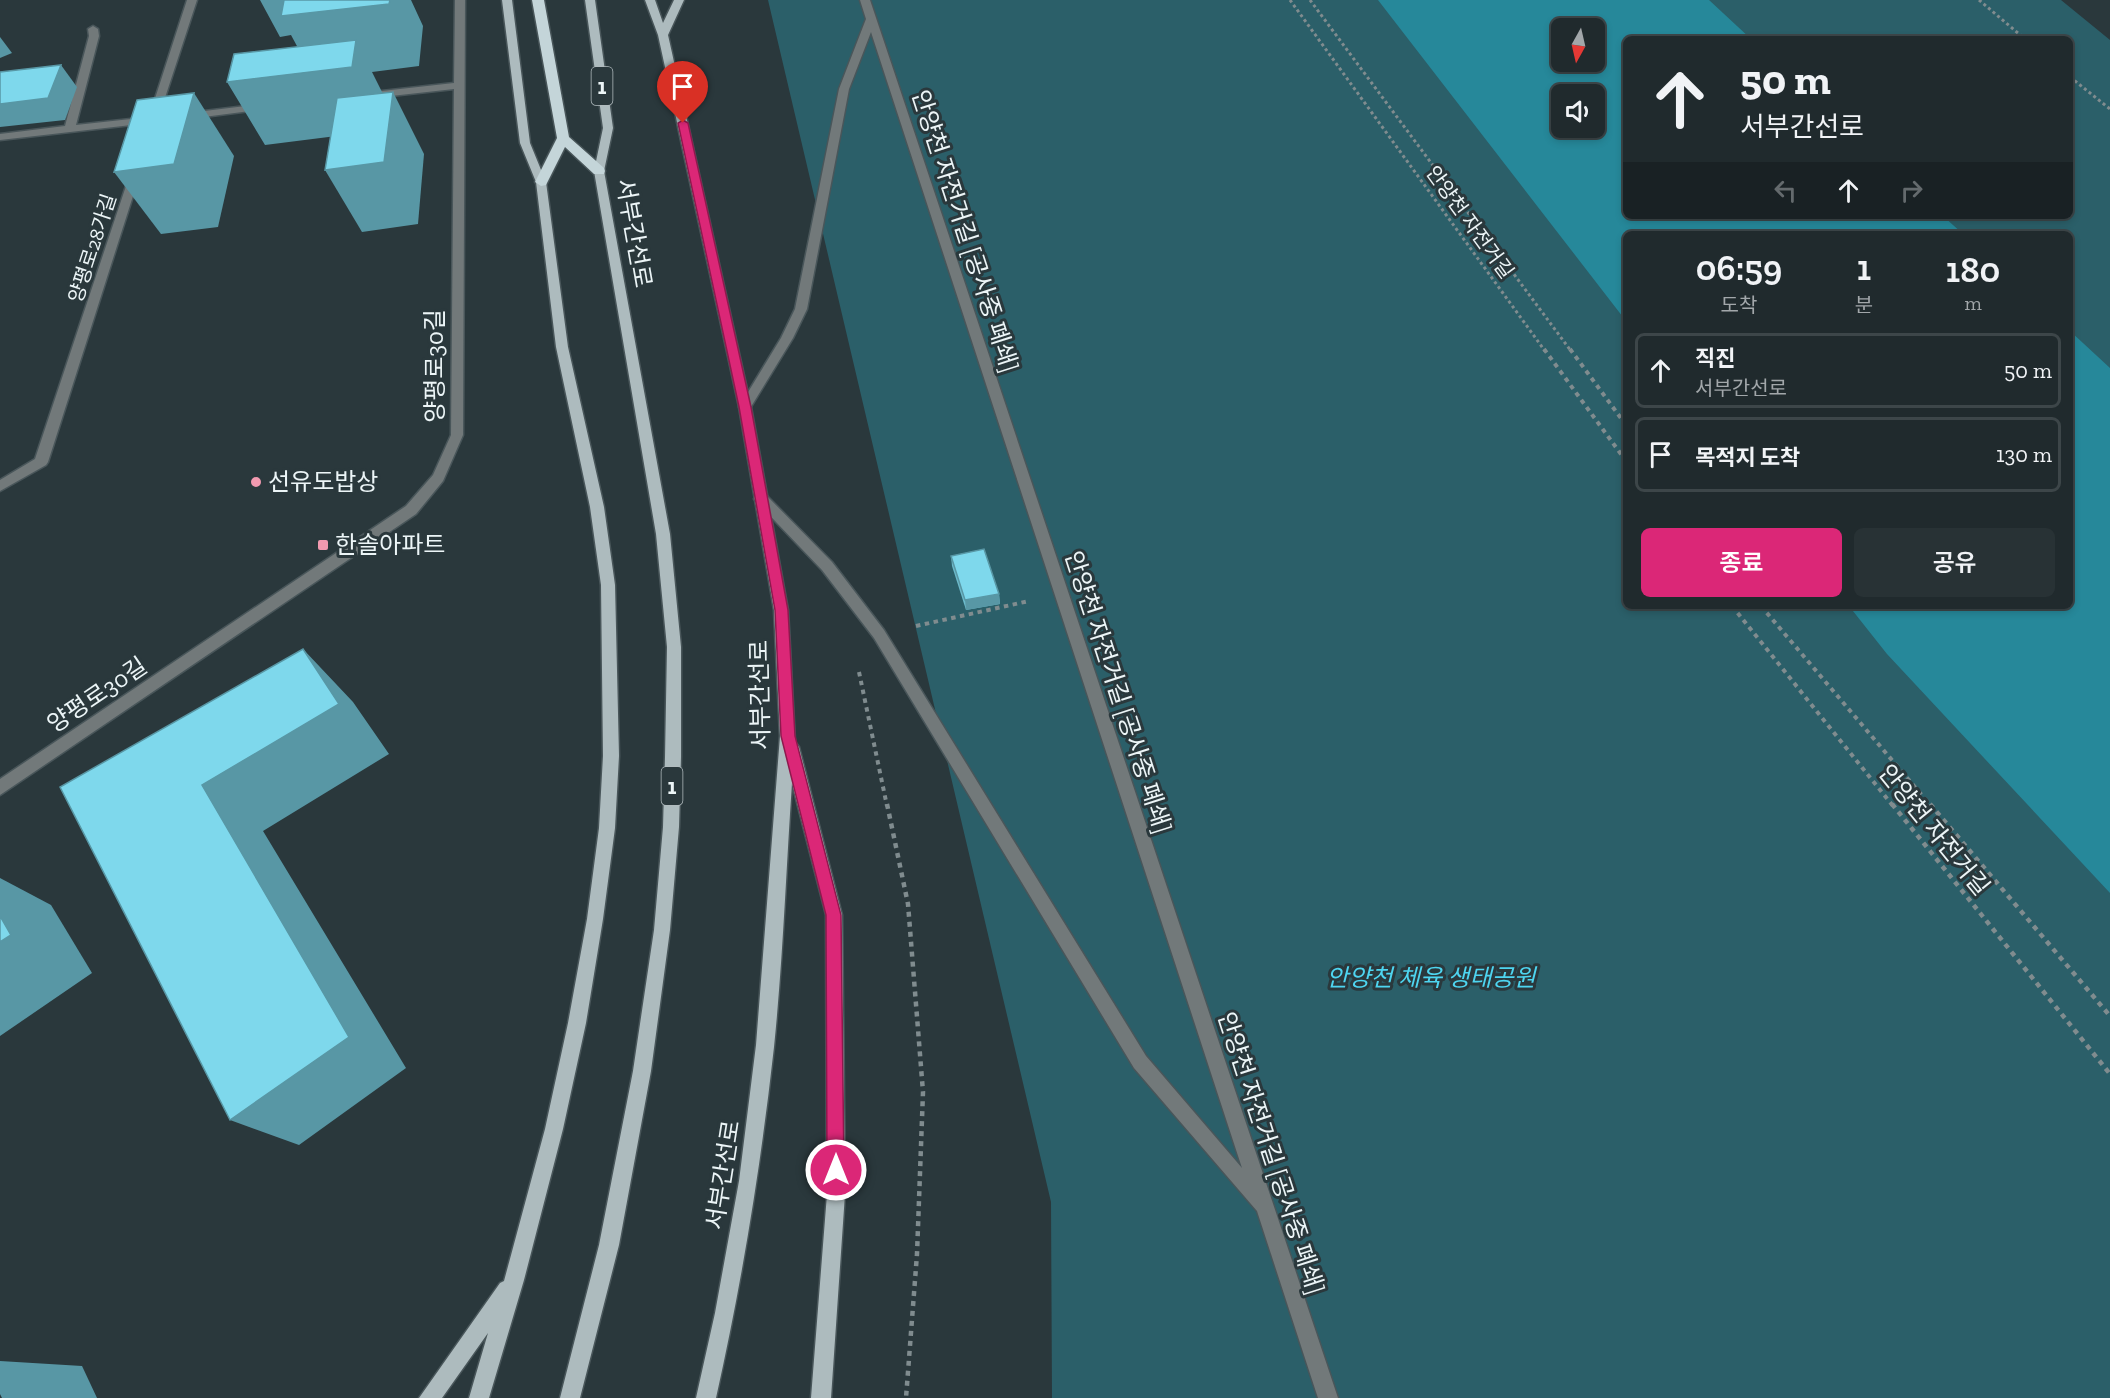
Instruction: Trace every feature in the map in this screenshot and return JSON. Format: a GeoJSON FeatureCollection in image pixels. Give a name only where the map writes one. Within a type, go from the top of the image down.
{"type":"FeatureCollection","features":[{"type":"Feature","properties":{"kind":"highway"},"geometry":{"type":"LineString","coordinates":[[538,0],[563,138],[541,182]]}},
{"type":"Feature","properties":{"kind":"highway"},"geometry":{"type":"LineString","coordinates":[[563,138],[599,171]]}},
{"type":"Feature","properties":{"kind":"main road"},"geometry":{"type":"LineString","coordinates":[[479,1398],[514,1280],[554,1129],[577,1023],[595,919],[607,828],[611,756],[608,585],[597,507],[562,347],[541,182],[525,143],[507,0]]}},
{"type":"Feature","properties":{"kind":"main road","name":"서부간선로"},"geometry":{"type":"LineString","coordinates":[[570,1398],[609,1245],[642,1071],[662,930],[671,827],[673,757],[674,647],[663,534],[599,171],[608,128],[590,0]]}},
{"type":"Feature","properties":{"kind":"main road","name":"서부간선로"},"geometry":{"type":"LineString","coordinates":[[650,0],[663,35],[745,407],[781,610],[788,736],[765,1045],[748,1181],[725,1313],[706,1398]]}},
{"type":"Feature","properties":{"kind":"main road"},"geometry":{"type":"LineString","coordinates":[[663,35],[679,0]]}},
{"type":"Feature","properties":{"kind":"main road"},"geometry":{"type":"LineString","coordinates":[[788,736],[834,915],[836,1194],[821,1398]]}},
{"type":"Feature","properties":{"kind":"main road"},"geometry":{"type":"LineString","coordinates":[[429,1398],[514,1280]]}},
{"type":"Feature","properties":{"kind":"street"},"geometry":{"type":"LineString","coordinates":[[0,137],[155,123],[192,0]]}},
{"type":"Feature","properties":{"kind":"street","name":"양평로30길"},"geometry":{"type":"LineString","coordinates":[[0,788],[411,510],[438,478],[457,435],[460,0]]}},
{"type":"Feature","properties":{"kind":"street","name":"안양천 자전거길 [공사중 폐쇄]"},"geometry":{"type":"LineString","coordinates":[[865,0],[1328,1398]]}},
{"type":"Feature","properties":{"kind":"street"},"geometry":{"type":"LineString","coordinates":[[745,407],[787,338],[801,309],[844,89],[871,19]]}},
{"type":"Feature","properties":{"kind":"street"},"geometry":{"type":"LineString","coordinates":[[70,129],[94,36],[93,29]]}},
{"type":"Feature","properties":{"kind":"street"},"geometry":{"type":"LineString","coordinates":[[364,96],[459,85]]}},
{"type":"Feature","properties":{"kind":"street"},"geometry":{"type":"LineString","coordinates":[[176,117],[270,106]]}},
{"type":"Feature","properties":{"kind":"street","name":"양평로28가길"},"geometry":{"type":"LineString","coordinates":[[0,486],[41,462],[138,166]]}},
{"type":"Feature","properties":{"kind":"street"},"geometry":{"type":"LineString","coordinates":[[761,499],[828,566],[879,634],[1140,1062],[1266,1210]]}},
{"type":"Feature","properties":{"kind":"path","name":"안양천 자전거길"},"geometry":{"type":"LineString","coordinates":[[1290,0],[1623,457]]}},
{"type":"Feature","properties":{"kind":"path"},"geometry":{"type":"LineString","coordinates":[[1310,0],[1623,421]]}},
{"type":"Feature","properties":{"kind":"path"},"geometry":{"type":"LineString","coordinates":[[1979,0],[2021,36]]}},
{"type":"Feature","properties":{"kind":"path"},"geometry":{"type":"LineString","coordinates":[[2073,79],[2110,109]]}},
{"type":"Feature","properties":{"kind":"path"},"geometry":{"type":"LineString","coordinates":[[879,634],[1062,594]]}},
{"type":"Feature","properties":{"kind":"path","name":"안양천 자전거길"},"geometry":{"type":"LineString","coordinates":[[1734,609],[2110,1074]]}},
{"type":"Feature","properties":{"kind":"path"},"geometry":{"type":"LineString","coordinates":[[1764,609],[2110,1016]]}},
{"type":"Feature","properties":{"kind":"path"},"geometry":{"type":"LineString","coordinates":[[859,671],[908,904],[923,1092],[917,1254],[906,1398]]}},
{"type":"Feature","properties":{"kind":"green space","name":"안양천 체육 생태공원"},"geometry":{"type":"Polygon","coordinates":[[[768,0],[2061,0],[2110,40],[2110,1398],[1052,1398],[1051,1202],[768,0]]]}},
{"type":"Feature","properties":{"kind":"shaded area"},"geometry":{"type":"Polygon","coordinates":[[[1378,0],[1709,0],[1748,36],[1623,36],[1623,219],[1946,219],[1960,231],[1623,231],[1623,317],[1378,0]]]}},
{"type":"Feature","properties":{"kind":"shaded area"},"geometry":{"type":"Polygon","coordinates":[[[2073,334],[2110,368],[2110,893],[1887,654],[1851,609],[2073,609],[2073,334]]]}},
{"type":"Feature","properties":{"kind":"building"},"geometry":{"type":"Polygon","coordinates":[[[284,0],[390,0],[389,4],[281,16],[284,0]]]}},
{"type":"Feature","properties":{"kind":"building"},"geometry":{"type":"Polygon","coordinates":[[[356,40],[352,67],[227,82],[234,54],[356,40]]]}},
{"type":"Feature","properties":{"kind":"building"},"geometry":{"type":"Polygon","coordinates":[[[61,65],[48,98],[0,104],[0,72],[61,65]]]}},
{"type":"Feature","properties":{"kind":"building"},"geometry":{"type":"Polygon","coordinates":[[[393,92],[384,162],[325,170],[337,98],[393,92]]]}},
{"type":"Feature","properties":{"kind":"building"},"geometry":{"type":"Polygon","coordinates":[[[194,93],[174,164],[114,172],[137,100],[194,93]]]}},
{"type":"Feature","properties":{"kind":"building"},"geometry":{"type":"Polygon","coordinates":[[[984,549],[999,594],[965,600],[951,556],[984,549]]]}},
{"type":"Feature","properties":{"kind":"building"},"geometry":{"type":"Polygon","coordinates":[[[303,649],[339,704],[202,785],[349,1037],[230,1120],[60,787],[303,649]]]}},
{"type":"Feature","properties":{"kind":"building"},"geometry":{"type":"Polygon","coordinates":[[[0,916],[11,935],[0,942],[0,916]]]}},
{"type":"Feature","properties":{"kind":"place","name":"선유도밥상"},"geometry":{"type":"Point","coordinates":[256,482]}},
{"type":"Feature","properties":{"kind":"place","name":"한솔아파트"},"geometry":{"type":"Point","coordinates":[323,545]}},
{"type":"Feature","properties":{"kind":"route"},"geometry":{"type":"LineString","coordinates":[[683,123],[745,407],[781,610],[788,736],[834,915],[836,1170]]}}]}
